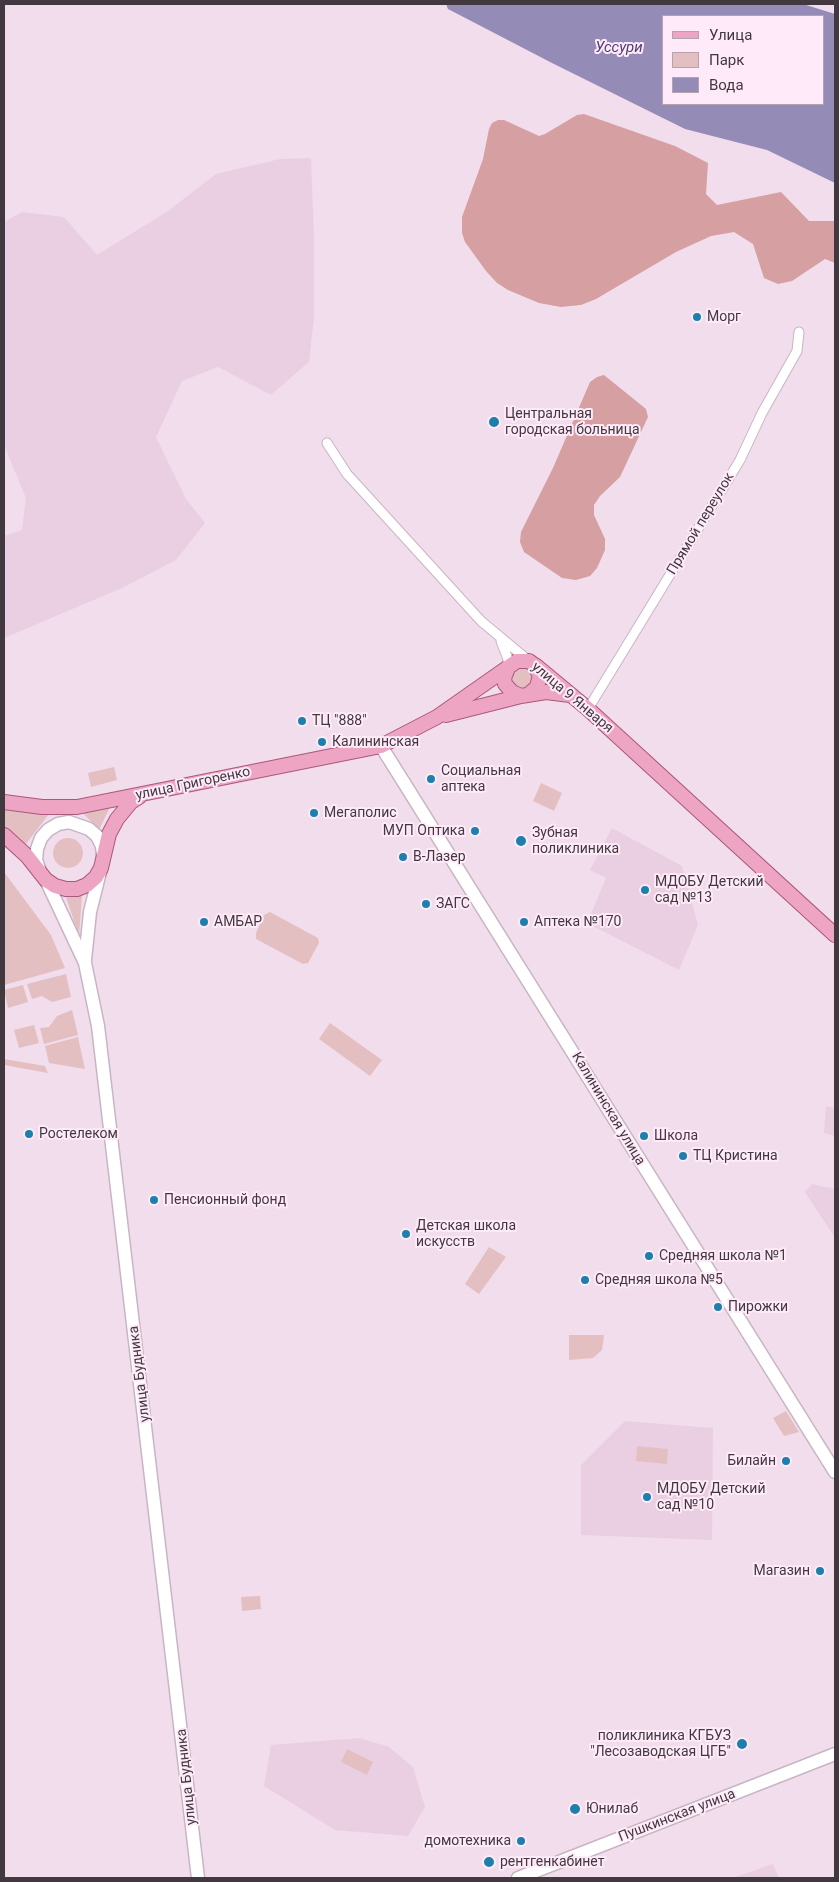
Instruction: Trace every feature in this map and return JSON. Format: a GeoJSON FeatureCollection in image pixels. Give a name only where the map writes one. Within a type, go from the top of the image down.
{"type":"FeatureCollection","features":[{"type":"Feature","properties":{"kind":"main road"},"geometry":{"type":"LineString","coordinates":[[438,717],[517,661],[522,660],[534,664],[538,670],[540,682],[537,687],[524,695],[512,692],[505,684],[504,678],[508,668]]}},
{"type":"Feature","properties":{"kind":"main road","name":"улица 9 Января"},"geometry":{"type":"LineString","coordinates":[[534,664],[588,709],[835,936]]}},
{"type":"Feature","properties":{"kind":"main road"},"geometry":{"type":"LineString","coordinates":[[438,717],[524,695],[546,692],[570,694]]}},
{"type":"Feature","properties":{"kind":"main road","name":"улица Григоренко"},"geometry":{"type":"LineString","coordinates":[[4,802],[42,807],[83,806],[141,795],[303,760],[381,746],[438,717]]}},
{"type":"Feature","properties":{"kind":"main road","name":"Калининская улица"},"geometry":{"type":"LineString","coordinates":[[381,746],[835,1472]]}},
{"type":"Feature","properties":{"kind":"main road"},"geometry":{"type":"LineString","coordinates":[[85,963],[90,912],[108,839],[117,819],[131,802],[141,795]]}},
{"type":"Feature","properties":{"kind":"main road"},"geometry":{"type":"LineString","coordinates":[[42,807],[69,822],[89,829],[97,836],[102,846],[102,863],[88,884],[77,889],[60,888],[43,875],[36,860],[41,838],[48,830],[58,824],[69,822],[83,806]]}},
{"type":"Feature","properties":{"kind":"main road","name":"улица Будника"},"geometry":{"type":"LineString","coordinates":[[4,835],[27,856],[43,875],[85,963],[98,1026],[198,1878]]}},
{"type":"Feature","properties":{"kind":"main road","name":"Пушкинская улица"},"geometry":{"type":"LineString","coordinates":[[518,1878],[835,1754]]}},
{"type":"Feature","properties":{"kind":"street","name":"Прямой переулок"},"geometry":{"type":"LineString","coordinates":[[588,709],[740,460],[762,414],[797,351],[799,332]]}},
{"type":"Feature","properties":{"kind":"street","name":"улица 9 Января"},"geometry":{"type":"LineString","coordinates":[[327,443],[346,474],[500,638],[534,664]]}},
{"type":"Feature","properties":{"kind":"street"},"geometry":{"type":"LineString","coordinates":[[500,638],[508,659],[508,668]]}},
{"type":"Feature","properties":{"kind":"shaded area"},"geometry":{"type":"Polygon","coordinates":[[[584,114],[675,146],[708,163],[706,194],[717,205],[781,192],[809,221],[835,221],[835,263],[825,259],[792,281],[778,284],[764,278],[753,244],[734,232],[711,236],[676,252],[596,299],[581,305],[561,307],[539,303],[508,290],[497,283],[486,271],[465,242],[462,233],[462,217],[483,159],[489,129],[492,123],[504,120],[539,136],[577,115],[584,114]]]}},
{"type":"Feature","properties":{"kind":"shaded area"},"geometry":{"type":"Polygon","coordinates":[[[311,158],[314,237],[314,318],[309,362],[271,395],[218,367],[182,381],[156,437],[186,499],[205,523],[176,560],[122,588],[4,638],[4,536],[22,530],[26,498],[4,445],[4,222],[22,212],[64,217],[97,255],[168,211],[216,174],[280,159],[311,158]]]}},
{"type":"Feature","properties":{"kind":"shaded area"},"geometry":{"type":"Polygon","coordinates":[[[604,375],[646,409],[648,417],[620,477],[600,496],[594,505],[594,515],[605,539],[605,550],[597,568],[590,576],[576,580],[562,578],[524,552],[520,542],[521,532],[553,468],[590,382],[604,375]]]}},
{"type":"Feature","properties":{"kind":"shaded area","name":"МДОБУ Детский сад №13"},"geometry":{"type":"Polygon","coordinates":[[[612,828],[682,866],[698,925],[679,970],[587,923],[606,878],[590,870],[612,828]]]}},
{"type":"Feature","properties":{"kind":"shaded area"},"geometry":{"type":"Polygon","coordinates":[[[826,1106],[835,1108],[835,1136],[824,1133],[826,1106]]]}},
{"type":"Feature","properties":{"kind":"shaded area"},"geometry":{"type":"Polygon","coordinates":[[[812,1184],[835,1189],[835,1238],[805,1192],[812,1184]]]}},
{"type":"Feature","properties":{"kind":"shaded area","name":"МДОБУ Детский сад №10"},"geometry":{"type":"Polygon","coordinates":[[[625,1421],[713,1428],[712,1540],[581,1535],[581,1465],[625,1421]]]}},
{"type":"Feature","properties":{"kind":"shaded area"},"geometry":{"type":"Polygon","coordinates":[[[360,1738],[389,1747],[413,1767],[425,1807],[408,1836],[335,1830],[264,1786],[271,1745],[360,1738]]]}},
{"type":"Feature","properties":{"kind":"shaded area"},"geometry":{"type":"Polygon","coordinates":[[[773,1864],[779,1878],[733,1878],[773,1864]]]}},
{"type":"Feature","properties":{"kind":"green space"},"geometry":{"type":"Polygon","coordinates":[[[523,667],[531,670],[534,678],[531,686],[523,689],[515,686],[512,678],[515,670],[523,667]]]}},
{"type":"Feature","properties":{"kind":"green space"},"geometry":{"type":"Polygon","coordinates":[[[114,767],[117,780],[91,787],[88,773],[114,767]]]}},
{"type":"Feature","properties":{"kind":"green space"},"geometry":{"type":"Polygon","coordinates":[[[541,783],[562,793],[554,811],[533,801],[541,783]]]}},
{"type":"Feature","properties":{"kind":"green space"},"geometry":{"type":"Polygon","coordinates":[[[4,805],[49,814],[25,845],[4,827],[4,805]]]}},
{"type":"Feature","properties":{"kind":"green space"},"geometry":{"type":"Polygon","coordinates":[[[111,805],[99,830],[80,810],[111,805]]]}},
{"type":"Feature","properties":{"kind":"green space"},"geometry":{"type":"Polygon","coordinates":[[[68,838],[74,839],[82,847],[82,859],[74,867],[68,868],[62,867],[54,859],[53,853],[54,847],[62,839],[68,838]]]}},
{"type":"Feature","properties":{"kind":"green space"},"geometry":{"type":"Polygon","coordinates":[[[4,872],[51,935],[65,968],[4,985],[4,872]]]}},
{"type":"Feature","properties":{"kind":"green space"},"geometry":{"type":"Polygon","coordinates":[[[82,896],[79,936],[66,897],[82,896]]]}},
{"type":"Feature","properties":{"kind":"green space"},"geometry":{"type":"Polygon","coordinates":[[[270,912],[318,938],[319,943],[308,963],[303,964],[256,939],[256,933],[264,915],[270,912]]]}},
{"type":"Feature","properties":{"kind":"green space"},"geometry":{"type":"Polygon","coordinates":[[[66,974],[71,997],[52,1002],[42,996],[32,999],[27,984],[66,974]]]}},
{"type":"Feature","properties":{"kind":"green space"},"geometry":{"type":"Polygon","coordinates":[[[23,985],[28,1002],[8,1008],[4,990],[23,985]]]}},
{"type":"Feature","properties":{"kind":"green space"},"geometry":{"type":"Polygon","coordinates":[[[72,1010],[78,1035],[44,1044],[40,1028],[49,1027],[57,1016],[72,1010]]]}},
{"type":"Feature","properties":{"kind":"green space"},"geometry":{"type":"Polygon","coordinates":[[[330,1023],[382,1060],[370,1076],[319,1039],[330,1023]]]}},
{"type":"Feature","properties":{"kind":"green space"},"geometry":{"type":"Polygon","coordinates":[[[34,1025],[39,1043],[19,1048],[14,1030],[34,1025]]]}},
{"type":"Feature","properties":{"kind":"green space"},"geometry":{"type":"Polygon","coordinates":[[[78,1037],[85,1069],[49,1063],[45,1046],[78,1037]]]}},
{"type":"Feature","properties":{"kind":"green space"},"geometry":{"type":"Polygon","coordinates":[[[4,1059],[45,1066],[48,1073],[4,1065],[4,1059]]]}},
{"type":"Feature","properties":{"kind":"green space"},"geometry":{"type":"Polygon","coordinates":[[[489,1247],[506,1257],[479,1294],[465,1284],[489,1247]]]}},
{"type":"Feature","properties":{"kind":"green space"},"geometry":{"type":"Polygon","coordinates":[[[569,1335],[604,1335],[602,1350],[593,1358],[569,1360],[569,1335]]]}},
{"type":"Feature","properties":{"kind":"green space"},"geometry":{"type":"Polygon","coordinates":[[[786,1411],[799,1432],[784,1436],[773,1418],[786,1411]]]}},
{"type":"Feature","properties":{"kind":"green space"},"geometry":{"type":"Polygon","coordinates":[[[637,1446],[668,1449],[667,1464],[636,1461],[637,1446]]]}},
{"type":"Feature","properties":{"kind":"green space"},"geometry":{"type":"Polygon","coordinates":[[[260,1596],[261,1609],[242,1611],[241,1597],[260,1596]]]}},
{"type":"Feature","properties":{"kind":"green space"},"geometry":{"type":"Polygon","coordinates":[[[347,1749],[373,1762],[367,1775],[341,1762],[347,1749]]]}},
{"type":"Feature","properties":{"kind":"water","name":"Уссури"},"geometry":{"type":"Polygon","coordinates":[[[446,4],[803,4],[835,14],[835,183],[767,150],[685,129],[448,9],[446,4]]]}},
{"type":"Feature","properties":{"kind":"place","name":"Морг"},"geometry":{"type":"Point","coordinates":[697,317]}},
{"type":"Feature","properties":{"kind":"place","name":"Центральная городская больница"},"geometry":{"type":"Point","coordinates":[494,422]}},
{"type":"Feature","properties":{"kind":"place","name":"ТЦ \"888\""},"geometry":{"type":"Point","coordinates":[302,721]}},
{"type":"Feature","properties":{"kind":"place","name":"Калининская"},"geometry":{"type":"Point","coordinates":[322,742]}},
{"type":"Feature","properties":{"kind":"place","name":"Социальная аптека"},"geometry":{"type":"Point","coordinates":[431,779]}},
{"type":"Feature","properties":{"kind":"place","name":"Мегаполис"},"geometry":{"type":"Point","coordinates":[314,813]}},
{"type":"Feature","properties":{"kind":"place","name":"МУП Оптика"},"geometry":{"type":"Point","coordinates":[475,831]}},
{"type":"Feature","properties":{"kind":"place","name":"Зубная поликлиника"},"geometry":{"type":"Point","coordinates":[521,841]}},
{"type":"Feature","properties":{"kind":"place","name":"В-Лазер"},"geometry":{"type":"Point","coordinates":[403,857]}},
{"type":"Feature","properties":{"kind":"place","name":"МДОБУ Детский сад №13"},"geometry":{"type":"Point","coordinates":[645,890]}},
{"type":"Feature","properties":{"kind":"place","name":"ЗАГС"},"geometry":{"type":"Point","coordinates":[426,904]}},
{"type":"Feature","properties":{"kind":"place","name":"АМБАР"},"geometry":{"type":"Point","coordinates":[204,922]}},
{"type":"Feature","properties":{"kind":"place","name":"Аптека №170"},"geometry":{"type":"Point","coordinates":[524,922]}},
{"type":"Feature","properties":{"kind":"place","name":"Ростелеком"},"geometry":{"type":"Point","coordinates":[29,1134]}},
{"type":"Feature","properties":{"kind":"place","name":"Школа"},"geometry":{"type":"Point","coordinates":[644,1136]}},
{"type":"Feature","properties":{"kind":"place","name":"ТЦ Кристина"},"geometry":{"type":"Point","coordinates":[683,1156]}},
{"type":"Feature","properties":{"kind":"place","name":"Пенсионный фонд"},"geometry":{"type":"Point","coordinates":[154,1200]}},
{"type":"Feature","properties":{"kind":"place","name":"Детская школа искусств"},"geometry":{"type":"Point","coordinates":[406,1234]}},
{"type":"Feature","properties":{"kind":"place","name":"Средняя школа №1"},"geometry":{"type":"Point","coordinates":[649,1256]}},
{"type":"Feature","properties":{"kind":"place","name":"Средняя школа №5"},"geometry":{"type":"Point","coordinates":[585,1280]}},
{"type":"Feature","properties":{"kind":"place","name":"Пирожки"},"geometry":{"type":"Point","coordinates":[718,1307]}},
{"type":"Feature","properties":{"kind":"place","name":"Билайн"},"geometry":{"type":"Point","coordinates":[786,1461]}},
{"type":"Feature","properties":{"kind":"place","name":"МДОБУ Детский сад №10"},"geometry":{"type":"Point","coordinates":[647,1497]}},
{"type":"Feature","properties":{"kind":"place","name":"Магазин"},"geometry":{"type":"Point","coordinates":[820,1571]}},
{"type":"Feature","properties":{"kind":"place","name":"поликлиника КГБУЗ \"Лесозаводская ЦГБ\""},"geometry":{"type":"Point","coordinates":[742,1744]}},
{"type":"Feature","properties":{"kind":"place","name":"Юнилаб"},"geometry":{"type":"Point","coordinates":[575,1809]}},
{"type":"Feature","properties":{"kind":"place","name":"домотехника"},"geometry":{"type":"Point","coordinates":[521,1841]}},
{"type":"Feature","properties":{"kind":"place","name":"рентгенкабинет"},"geometry":{"type":"Point","coordinates":[489,1862]}}]}
